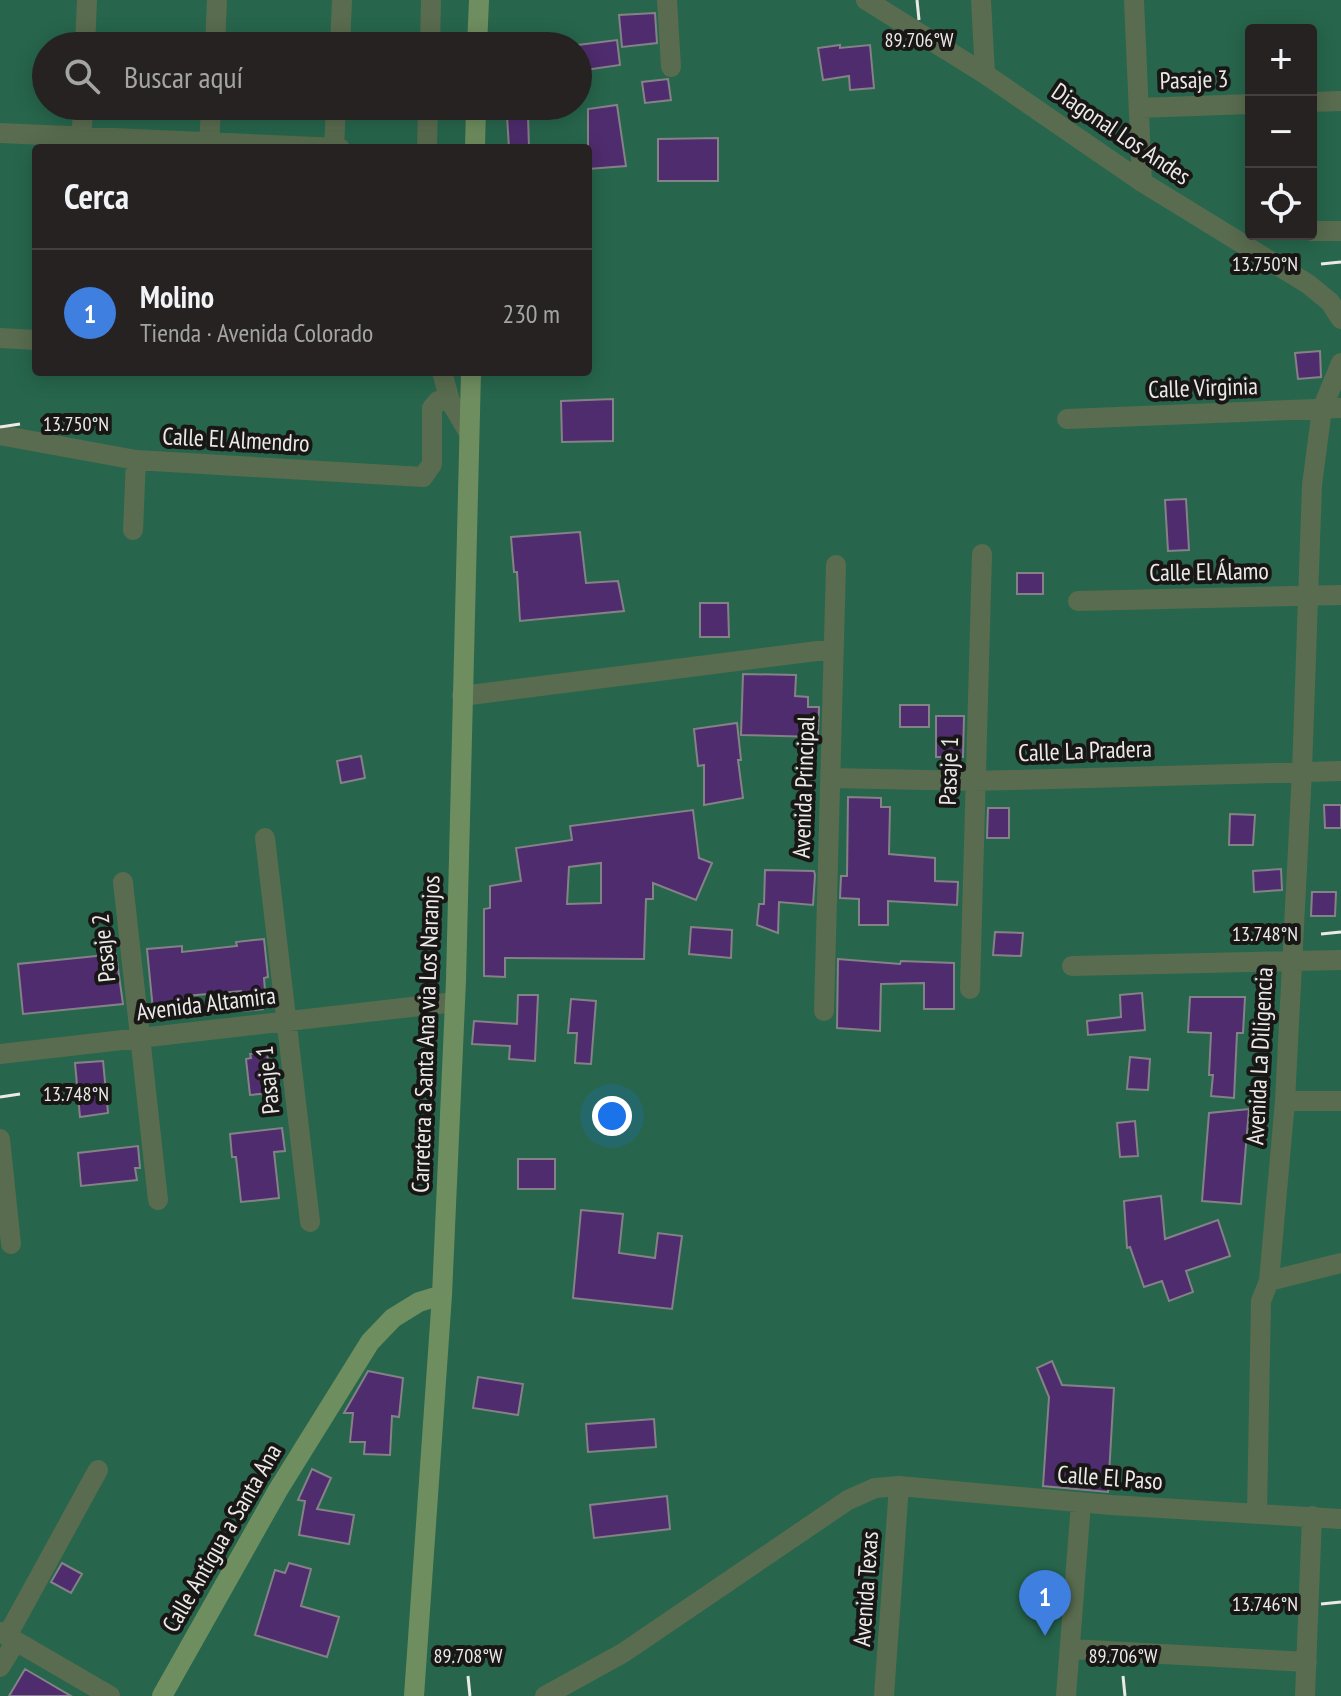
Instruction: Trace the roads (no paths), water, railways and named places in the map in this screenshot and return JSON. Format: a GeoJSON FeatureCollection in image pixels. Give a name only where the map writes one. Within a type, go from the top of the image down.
{"type":"FeatureCollection","features":[{"type":"Feature","properties":{"kind":"main road"},"geometry":{"type":"LineString","coordinates":[[478,32],[479,0]]}},
{"type":"Feature","properties":{"kind":"main road"},"geometry":{"type":"LineString","coordinates":[[475,144],[476,120]]}},
{"type":"Feature","properties":{"kind":"main road","name":"Carretera a Santa Ana via Los Naranjos"},"geometry":{"type":"LineString","coordinates":[[414,1696],[442,1295],[455,1002],[471,376]]}},
{"type":"Feature","properties":{"kind":"main road","name":"Calle Antigua a Santa Ana"},"geometry":{"type":"LineString","coordinates":[[162,1696],[278,1490],[370,1342],[393,1318],[419,1302],[442,1295]]}},
{"type":"Feature","properties":{"kind":"street"},"geometry":{"type":"LineString","coordinates":[[86,32],[87,0]]}},
{"type":"Feature","properties":{"kind":"street"},"geometry":{"type":"LineString","coordinates":[[216,32],[217,0]]}},
{"type":"Feature","properties":{"kind":"street"},"geometry":{"type":"LineString","coordinates":[[341,32],[342,0]]}},
{"type":"Feature","properties":{"kind":"street"},"geometry":{"type":"LineString","coordinates":[[430,32],[431,0]]}},
{"type":"Feature","properties":{"kind":"street"},"geometry":{"type":"LineString","coordinates":[[667,0],[671,67]]}},
{"type":"Feature","properties":{"kind":"street","name":"Diagonal Los Andes"},"geometry":{"type":"LineString","coordinates":[[866,0],[985,74],[1142,182],[1308,284],[1330,302],[1341,319]]}},
{"type":"Feature","properties":{"kind":"street"},"geometry":{"type":"LineString","coordinates":[[981,0],[985,74]]}},
{"type":"Feature","properties":{"kind":"street"},"geometry":{"type":"LineString","coordinates":[[1134,0],[1142,182]]}},
{"type":"Feature","properties":{"kind":"street"},"geometry":{"type":"LineString","coordinates":[[1317,102],[1341,101]]}},
{"type":"Feature","properties":{"kind":"street","name":"Pasaje 3"},"geometry":{"type":"LineString","coordinates":[[1139,108],[1245,104]]}},
{"type":"Feature","properties":{"kind":"street"},"geometry":{"type":"LineString","coordinates":[[81,142],[82,120]]}},
{"type":"Feature","properties":{"kind":"street"},"geometry":{"type":"LineString","coordinates":[[210,144],[211,120]]}},
{"type":"Feature","properties":{"kind":"street"},"geometry":{"type":"LineString","coordinates":[[336,120],[336,144]]}},
{"type":"Feature","properties":{"kind":"street"},"geometry":{"type":"LineString","coordinates":[[427,144],[428,120]]}},
{"type":"Feature","properties":{"kind":"street"},"geometry":{"type":"LineString","coordinates":[[0,133],[81,142],[167,144]]}},
{"type":"Feature","properties":{"kind":"street"},"geometry":{"type":"LineString","coordinates":[[1317,231],[1341,231]]}},
{"type":"Feature","properties":{"kind":"street"},"geometry":{"type":"LineString","coordinates":[[1242,243],[1249,240]]}},
{"type":"Feature","properties":{"kind":"street"},"geometry":{"type":"LineString","coordinates":[[0,338],[32,340]]}},
{"type":"Feature","properties":{"kind":"street","name":"Avenida La Diligencia"},"geometry":{"type":"LineString","coordinates":[[1257,1513],[1261,1301],[1269,1281],[1285,1101],[1302,771],[1312,485],[1341,363]]}},
{"type":"Feature","properties":{"kind":"street"},"geometry":{"type":"LineString","coordinates":[[443,376],[450,401],[469,433]]}},
{"type":"Feature","properties":{"kind":"street","name":"Calle El Almendro"},"geometry":{"type":"LineString","coordinates":[[0,435],[136,460],[423,477],[432,464],[432,408],[438,401],[450,401]]}},
{"type":"Feature","properties":{"kind":"street","name":"Calle Virginia"},"geometry":{"type":"LineString","coordinates":[[1067,419],[1332,409]]}},
{"type":"Feature","properties":{"kind":"street"},"geometry":{"type":"LineString","coordinates":[[133,530],[136,460]]}},
{"type":"Feature","properties":{"kind":"street","name":"Pasaje 1"},"geometry":{"type":"LineString","coordinates":[[970,989],[982,554]]}},
{"type":"Feature","properties":{"kind":"street","name":"Avenida Principal"},"geometry":{"type":"LineString","coordinates":[[824,1011],[836,565]]}},
{"type":"Feature","properties":{"kind":"street","name":"Calle El Álamo"},"geometry":{"type":"LineString","coordinates":[[1078,601],[1341,595]]}},
{"type":"Feature","properties":{"kind":"street"},"geometry":{"type":"LineString","coordinates":[[462,696],[833,649]]}},
{"type":"Feature","properties":{"kind":"street","name":"Calle La Pradera"},"geometry":{"type":"LineString","coordinates":[[830,778],[975,781],[1341,771]]}},
{"type":"Feature","properties":{"kind":"street","name":"Pasaje 1"},"geometry":{"type":"LineString","coordinates":[[265,838],[310,1222]]}},
{"type":"Feature","properties":{"kind":"street","name":"Pasaje 2"},"geometry":{"type":"LineString","coordinates":[[123,882],[158,1200]]}},
{"type":"Feature","properties":{"kind":"street"},"geometry":{"type":"LineString","coordinates":[[1072,966],[1341,960]]}},
{"type":"Feature","properties":{"kind":"street","name":"Avenida Altamira"},"geometry":{"type":"LineString","coordinates":[[0,1054],[455,1002]]}},
{"type":"Feature","properties":{"kind":"street"},"geometry":{"type":"LineString","coordinates":[[1285,1101],[1341,1101]]}},
{"type":"Feature","properties":{"kind":"street"},"geometry":{"type":"LineString","coordinates":[[0,1139],[11,1244]]}},
{"type":"Feature","properties":{"kind":"street"},"geometry":{"type":"LineString","coordinates":[[1269,1281],[1341,1263]]}},
{"type":"Feature","properties":{"kind":"street"},"geometry":{"type":"LineString","coordinates":[[0,1667],[8,1636],[98,1470]]}},
{"type":"Feature","properties":{"kind":"street","name":"Calle El Paso"},"geometry":{"type":"LineString","coordinates":[[545,1696],[623,1653],[848,1500],[875,1488],[899,1486],[1081,1503],[1341,1519]]}},
{"type":"Feature","properties":{"kind":"street","name":"Avenida Texas"},"geometry":{"type":"LineString","coordinates":[[884,1696],[899,1486]]}},
{"type":"Feature","properties":{"kind":"street"},"geometry":{"type":"LineString","coordinates":[[1066,1696],[1081,1503]]}},
{"type":"Feature","properties":{"kind":"street"},"geometry":{"type":"LineString","coordinates":[[1305,1696],[1312,1516]]}},
{"type":"Feature","properties":{"kind":"street"},"geometry":{"type":"LineString","coordinates":[[8,1636],[110,1696]]}},
{"type":"Feature","properties":{"kind":"street"},"geometry":{"type":"LineString","coordinates":[[1071,1649],[1307,1662]]}},
{"type":"Feature","properties":{"kind":"place","name":"Molino"},"geometry":{"type":"Point","coordinates":[1045,1636]}}]}
